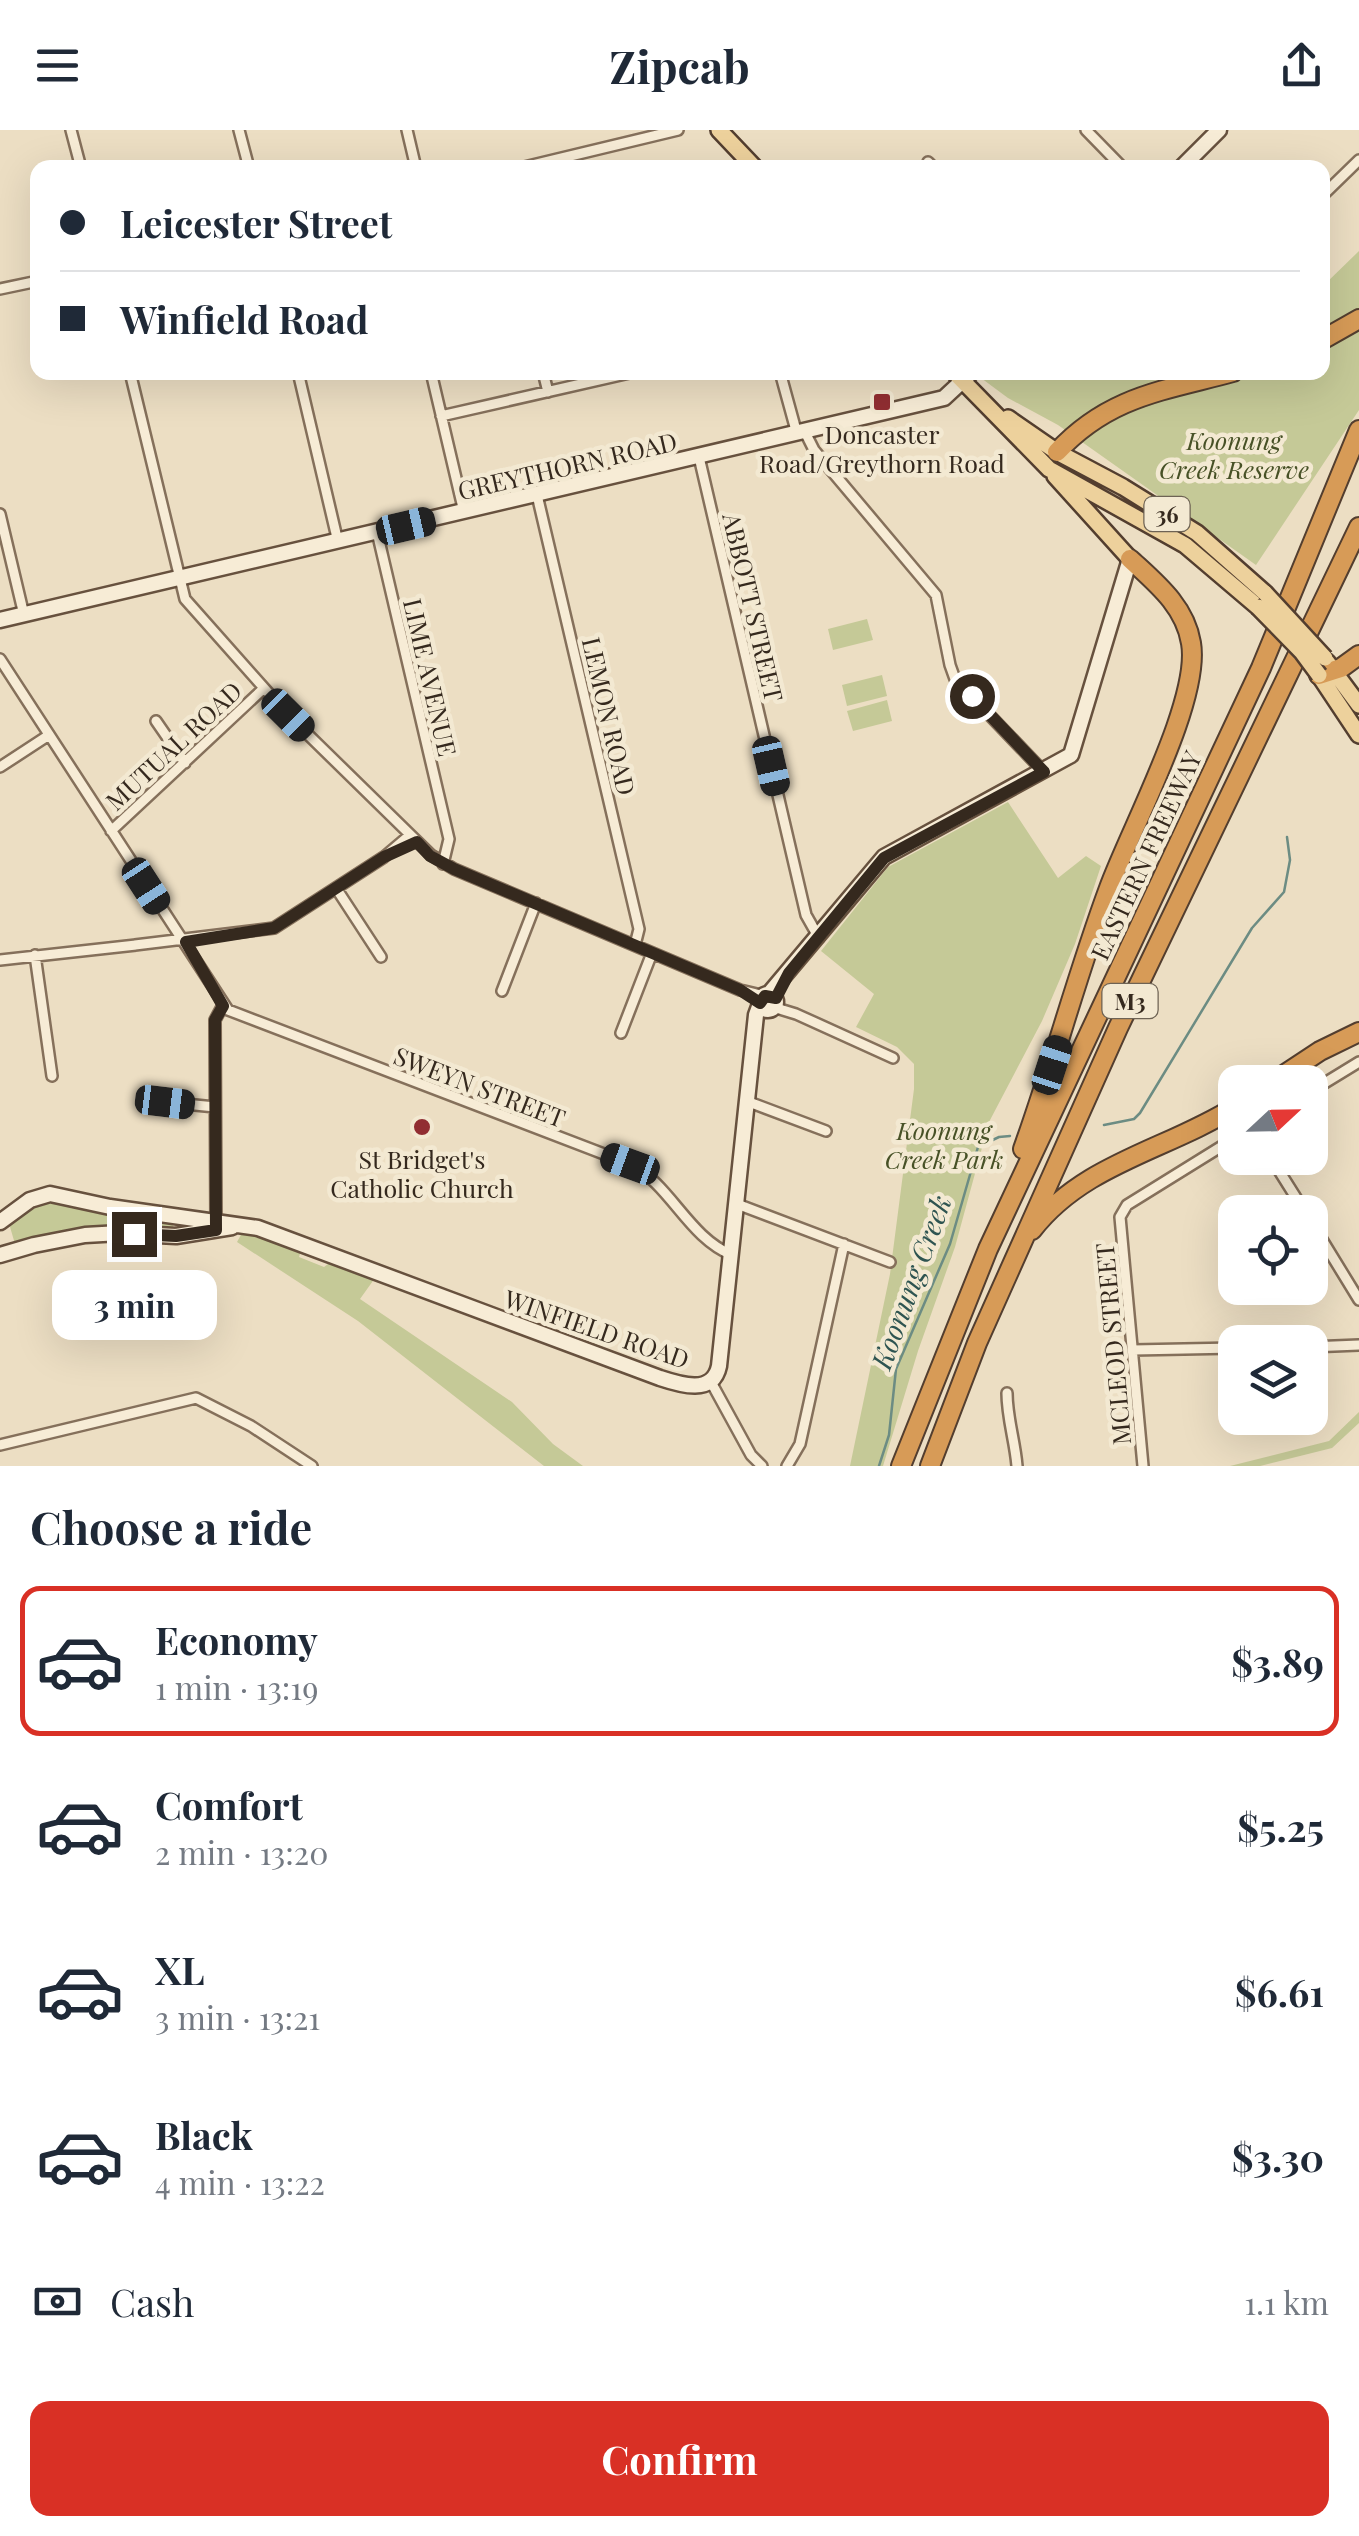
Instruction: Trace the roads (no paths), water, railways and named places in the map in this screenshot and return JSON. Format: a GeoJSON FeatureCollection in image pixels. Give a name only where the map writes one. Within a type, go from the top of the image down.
{"type":"FeatureCollection","features":[{"type":"Feature","properties":{"kind":"highway"},"geometry":{"type":"LineString","coordinates":[[1330,335],[1359,319]]}},
{"type":"Feature","properties":{"kind":"highway"},"geometry":{"type":"LineString","coordinates":[[1053,461],[1090,421],[1126,400],[1203,380]]}},
{"type":"Feature","properties":{"kind":"highway","name":"EASTERN FREEWAY"},"geometry":{"type":"LineString","coordinates":[[901,1466],[988,1248],[1261,668],[1359,430]]}},
{"type":"Feature","properties":{"kind":"highway","name":"EASTERN FREEWAY"},"geometry":{"type":"LineString","coordinates":[[930,1466],[1015,1256],[1118,1028],[1359,527]]}},
{"type":"Feature","properties":{"kind":"highway","name":"36"},"geometry":{"type":"LineString","coordinates":[[988,1248],[1110,884],[1190,680],[1192,658],[1187,626],[1168,594],[1130,559]]}},
{"type":"Feature","properties":{"kind":"highway"},"geometry":{"type":"LineString","coordinates":[[1326,668],[1359,655]]}},
{"type":"Feature","properties":{"kind":"highway"},"geometry":{"type":"LineString","coordinates":[[1299,1065],[1359,1032]]}},
{"type":"Feature","properties":{"kind":"highway"},"geometry":{"type":"LineString","coordinates":[[1015,1256],[1048,1211],[1086,1180],[1218,1115]]}},
{"type":"Feature","properties":{"kind":"main road"},"geometry":{"type":"LineString","coordinates":[[718,130],[747,160]]}},
{"type":"Feature","properties":{"kind":"main road","name":"36"},"geometry":{"type":"LineString","coordinates":[[966,380],[988,405],[1053,461],[1130,559]]}},
{"type":"Feature","properties":{"kind":"main road","name":"36"},"geometry":{"type":"LineString","coordinates":[[1053,461],[1124,488],[1197,533],[1359,705]]}},
{"type":"Feature","properties":{"kind":"main road","name":"36"},"geometry":{"type":"LineString","coordinates":[[1326,668],[1359,735]]}},
{"type":"Feature","properties":{"kind":"street"},"geometry":{"type":"LineString","coordinates":[[71,130],[78,160]]}},
{"type":"Feature","properties":{"kind":"street"},"geometry":{"type":"LineString","coordinates":[[240,130],[247,160]]}},
{"type":"Feature","properties":{"kind":"street"},"geometry":{"type":"LineString","coordinates":[[407,130],[414,160]]}},
{"type":"Feature","properties":{"kind":"street"},"geometry":{"type":"LineString","coordinates":[[553,160],[678,130]]}},
{"type":"Feature","properties":{"kind":"street"},"geometry":{"type":"LineString","coordinates":[[1086,130],[1115,160]]}},
{"type":"Feature","properties":{"kind":"street"},"geometry":{"type":"LineString","coordinates":[[1188,160],[1219,130]]}},
{"type":"Feature","properties":{"kind":"street"},"geometry":{"type":"LineString","coordinates":[[1330,188],[1359,160]]}},
{"type":"Feature","properties":{"kind":"street"},"geometry":{"type":"LineString","coordinates":[[0,290],[30,283]]}},
{"type":"Feature","properties":{"kind":"street"},"geometry":{"type":"LineString","coordinates":[[132,380],[186,598],[263,689],[413,839],[439,861],[894,1058]]}},
{"type":"Feature","properties":{"kind":"street"},"geometry":{"type":"LineString","coordinates":[[300,380],[338,542]]}},
{"type":"Feature","properties":{"kind":"street"},"geometry":{"type":"LineString","coordinates":[[433,380],[464,512]]}},
{"type":"Feature","properties":{"kind":"street"},"geometry":{"type":"LineString","coordinates":[[545,380],[548,392]]}},
{"type":"Feature","properties":{"kind":"street"},"geometry":{"type":"LineString","coordinates":[[441,416],[600,380]]}},
{"type":"Feature","properties":{"kind":"street"},"geometry":{"type":"LineString","coordinates":[[783,380],[801,433],[936,595],[956,679],[1044,772]]}},
{"type":"Feature","properties":{"kind":"street","name":"GREYTHORN ROAD"},"geometry":{"type":"LineString","coordinates":[[0,620],[944,398],[960,380]]}},
{"type":"Feature","properties":{"kind":"street","name":"ABBOTT STREET"},"geometry":{"type":"LineString","coordinates":[[699,457],[806,915],[819,938]]}},
{"type":"Feature","properties":{"kind":"street","name":"LEMON ROAD"},"geometry":{"type":"LineString","coordinates":[[537,495],[639,929],[635,945]]}},
{"type":"Feature","properties":{"kind":"street"},"geometry":{"type":"LineString","coordinates":[[0,514],[24,615]]}},
{"type":"Feature","properties":{"kind":"street","name":"LIME AVENUE"},"geometry":{"type":"LineString","coordinates":[[376,532],[446,831],[439,861]]}},
{"type":"Feature","properties":{"kind":"street","name":"WINFIELD ROAD"},"geometry":{"type":"LineString","coordinates":[[1,1220],[30,1200],[50,1194],[127,1210],[248,1226],[669,1381],[693,1386],[710,1382],[720,1366],[756,1032],[768,1001],[884,858],[1065,760],[1074,748],[1130,559]]}},
{"type":"Feature","properties":{"kind":"street"},"geometry":{"type":"LineString","coordinates":[[0,660],[223,1006],[215,1020],[216,1224]]}},
{"type":"Feature","properties":{"kind":"street","name":"MUTUAL ROAD"},"geometry":{"type":"LineString","coordinates":[[111,831],[263,689]]}},
{"type":"Feature","properties":{"kind":"street"},"geometry":{"type":"LineString","coordinates":[[156,721],[185,762]]}},
{"type":"Feature","properties":{"kind":"street"},"geometry":{"type":"LineString","coordinates":[[0,766],[49,735]]}},
{"type":"Feature","properties":{"kind":"street"},"geometry":{"type":"LineString","coordinates":[[0,960],[274,928],[413,839]]}},
{"type":"Feature","properties":{"kind":"street"},"geometry":{"type":"LineString","coordinates":[[336,888],[381,958]]}},
{"type":"Feature","properties":{"kind":"street"},"geometry":{"type":"LineString","coordinates":[[502,991],[536,904]]}},
{"type":"Feature","properties":{"kind":"street"},"geometry":{"type":"LineString","coordinates":[[622,1033],[652,952]]}},
{"type":"Feature","properties":{"kind":"street"},"geometry":{"type":"LineString","coordinates":[[35,954],[52,1076]]}},
{"type":"Feature","properties":{"kind":"street","name":"SWEYN STREET"},"geometry":{"type":"LineString","coordinates":[[223,1006],[239,1016],[636,1166],[707,1241],[732,1255]]}},
{"type":"Feature","properties":{"kind":"street"},"geometry":{"type":"LineString","coordinates":[[1328,1081],[1359,1062]]}},
{"type":"Feature","properties":{"kind":"street"},"geometry":{"type":"LineString","coordinates":[[165,1102],[215,1107]]}},
{"type":"Feature","properties":{"kind":"street"},"geometry":{"type":"LineString","coordinates":[[748,1102],[826,1131]]}},
{"type":"Feature","properties":{"kind":"street","name":"MCLEOD STREET"},"geometry":{"type":"LineString","coordinates":[[1143,1466],[1120,1218],[1127,1205],[1218,1149]]}},
{"type":"Feature","properties":{"kind":"street"},"geometry":{"type":"LineString","coordinates":[[737,1204],[890,1262]]}},
{"type":"Feature","properties":{"kind":"street"},"geometry":{"type":"LineString","coordinates":[[1,1220],[6,1253]]}},
{"type":"Feature","properties":{"kind":"street","name":"WINFIELD ROAD"},"geometry":{"type":"LineString","coordinates":[[6,1253],[85,1236],[176,1236],[216,1224]]}},
{"type":"Feature","properties":{"kind":"street"},"geometry":{"type":"LineString","coordinates":[[788,1466],[800,1444],[844,1244]]}},
{"type":"Feature","properties":{"kind":"street"},"geometry":{"type":"LineString","coordinates":[[1328,1249],[1359,1300]]}},
{"type":"Feature","properties":{"kind":"street"},"geometry":{"type":"LineString","coordinates":[[1328,1346],[1359,1346]]}},
{"type":"Feature","properties":{"kind":"street"},"geometry":{"type":"LineString","coordinates":[[1134,1350],[1218,1348]]}},
{"type":"Feature","properties":{"kind":"street"},"geometry":{"type":"LineString","coordinates":[[710,1382],[762,1466]]}},
{"type":"Feature","properties":{"kind":"street"},"geometry":{"type":"LineString","coordinates":[[1007,1394],[1017,1466]]}},
{"type":"Feature","properties":{"kind":"street"},"geometry":{"type":"LineString","coordinates":[[0,1444],[196,1398],[251,1426],[312,1466]]}},
{"type":"Feature","properties":{"kind":"waterway","name":"Koonung Creek"},"geometry":{"type":"LineString","coordinates":[[1104,1125],[1134,1119],[1140,1113],[1252,928],[1284,892],[1290,860],[1287,837]]}},
{"type":"Feature","properties":{"kind":"waterway","name":"Koonung Creek"},"geometry":{"type":"LineString","coordinates":[[879,1466],[889,1435],[896,1369],[950,1244],[978,1147],[1010,1136]]}},
{"type":"Feature","properties":{"kind":"place","name":"Doncaster Road/Greythorn Road"},"geometry":{"type":"Point","coordinates":[882,402]}},
{"type":"Feature","properties":{"kind":"place","name":"St Bridget's Catholic Church"},"geometry":{"type":"Point","coordinates":[422,1127]}},
{"type":"Feature","properties":{"kind":"park label","name":"Koonung Creek Reserve"},"geometry":{"type":"Point","coordinates":[1234,454]}},
{"type":"Feature","properties":{"kind":"park label","name":"Koonung Creek Park"},"geometry":{"type":"Point","coordinates":[944,1144]}}]}
